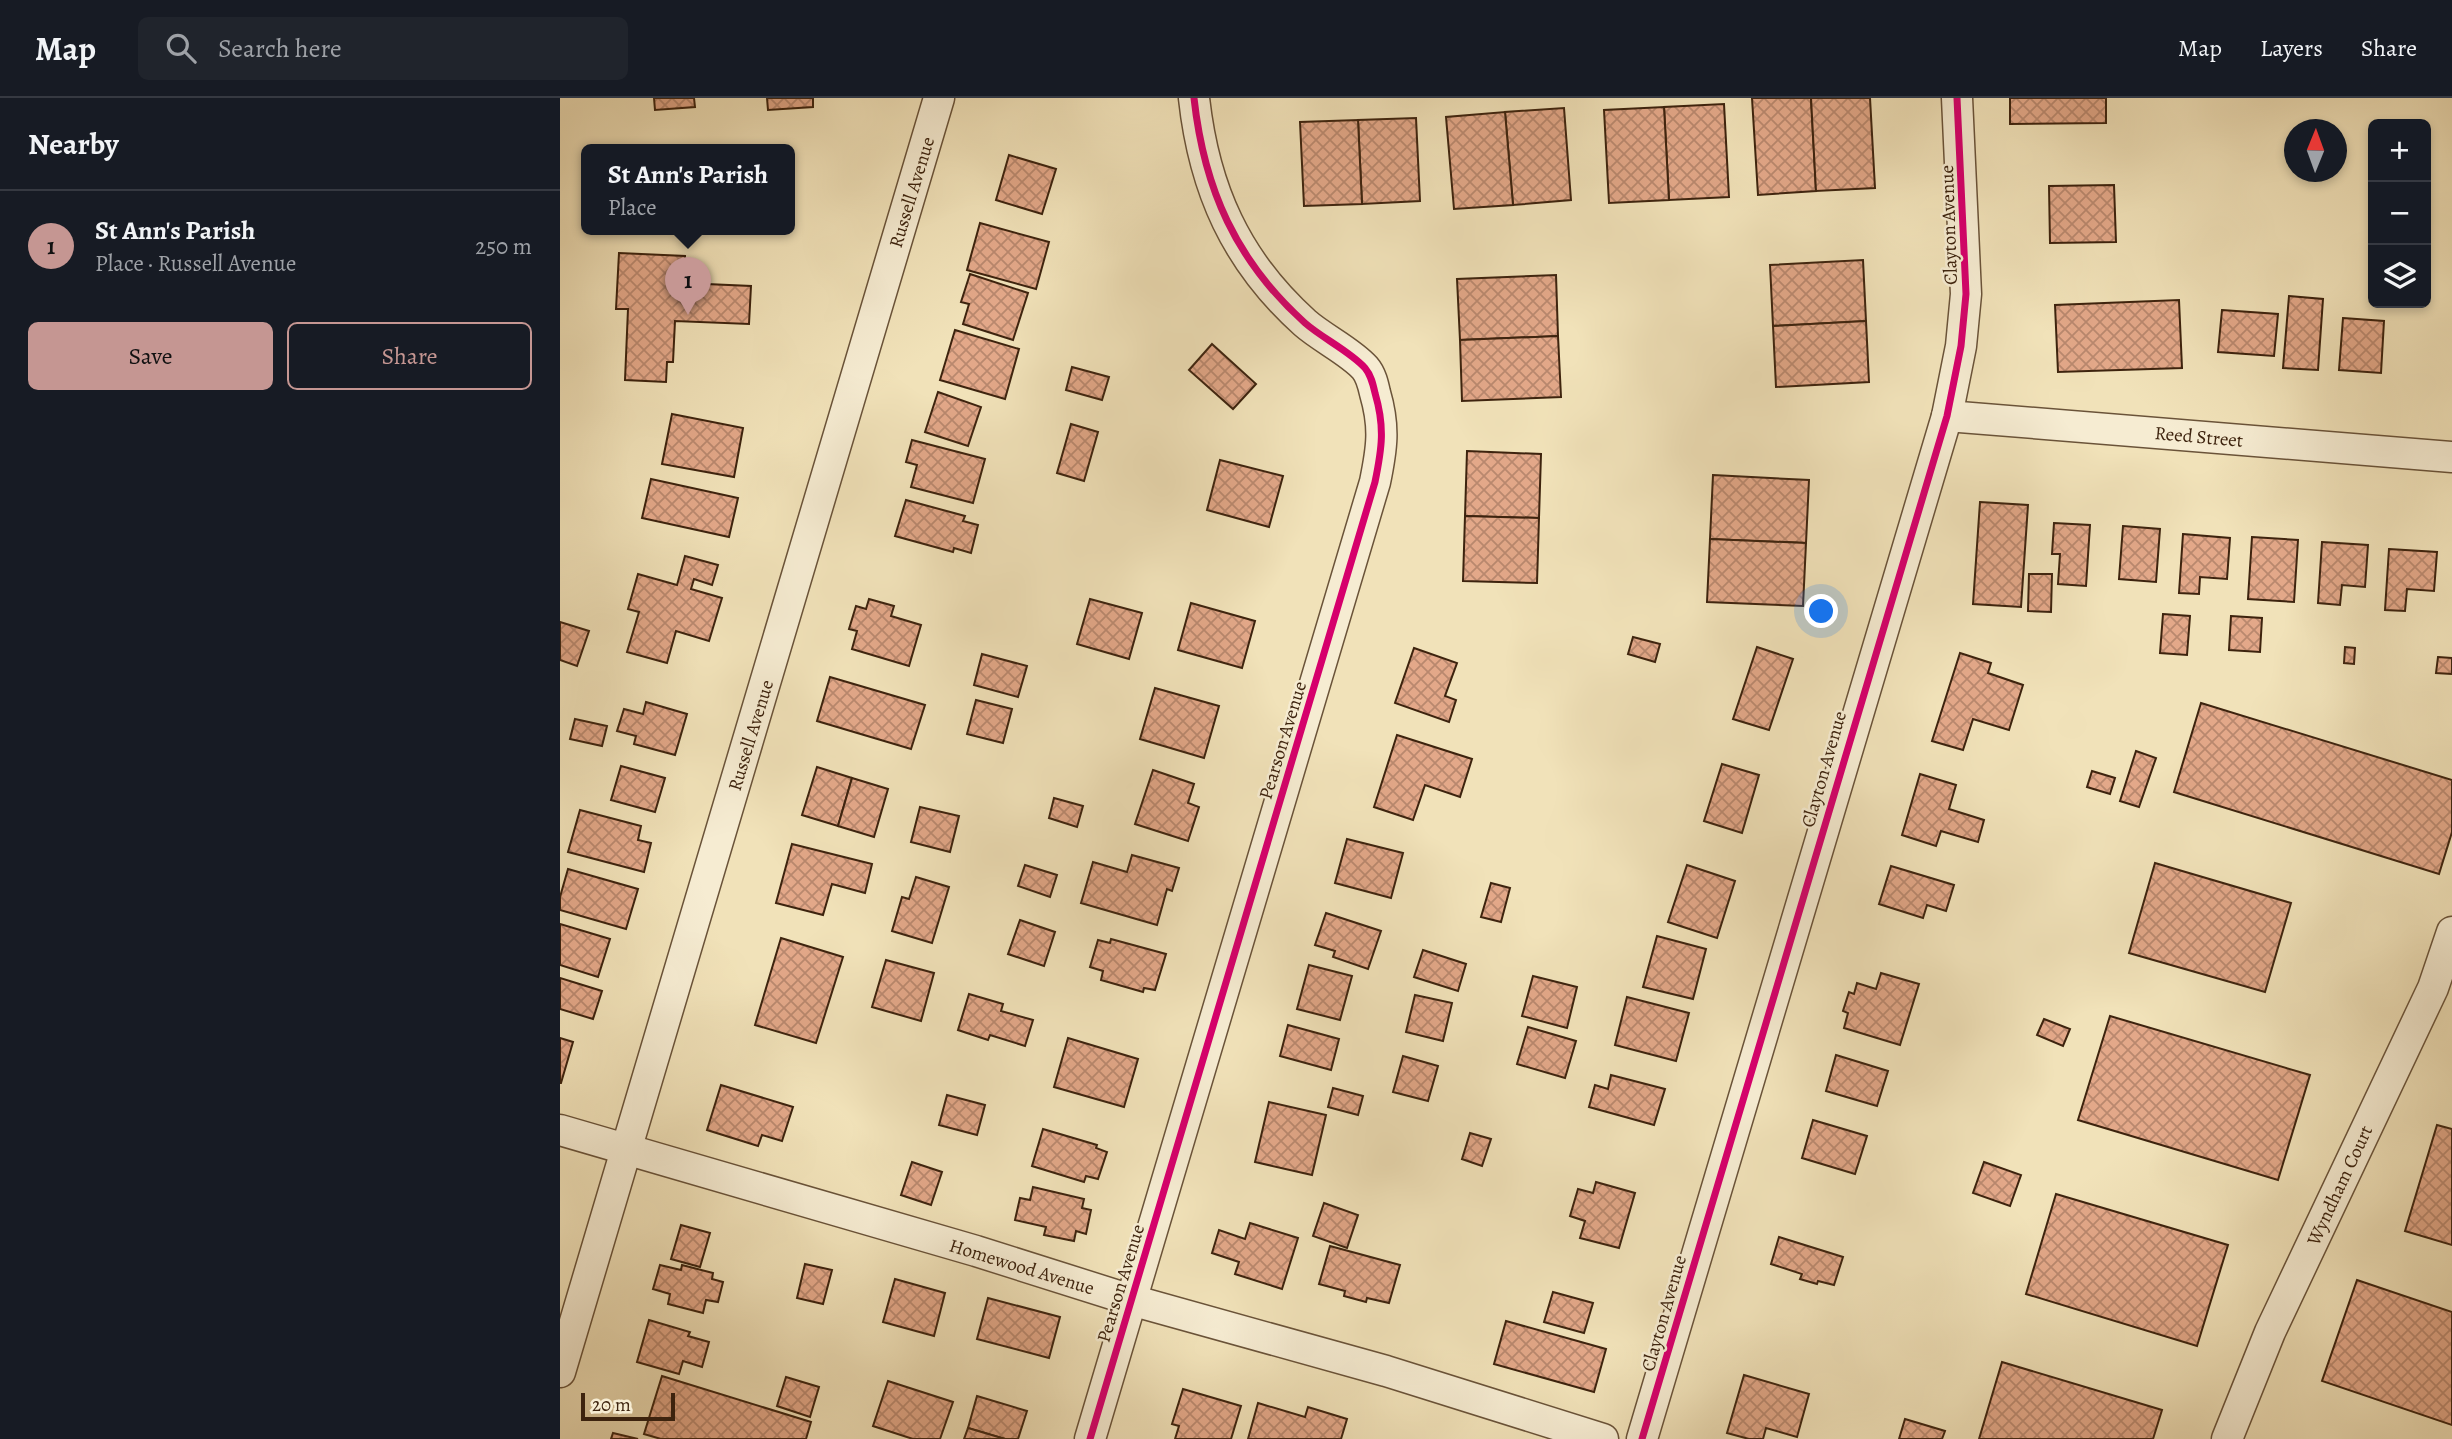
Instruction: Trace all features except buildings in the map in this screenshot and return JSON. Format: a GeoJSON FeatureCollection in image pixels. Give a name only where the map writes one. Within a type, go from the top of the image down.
{"type":"FeatureCollection","features":[{"type":"Feature","properties":{"kind":"street","name":"Russell Avenue"},"geometry":{"type":"LineString","coordinates":[[560,1372],[939,98]]}},
{"type":"Feature","properties":{"kind":"street","name":"Pearson Avenue"},"geometry":{"type":"LineString","coordinates":[[1090,1439],[1375,482],[1383,441],[1382,416],[1372,380],[1365,368],[1306,324],[1274,292],[1242,250],[1221,210],[1207,172],[1194,98]]}},
{"type":"Feature","properties":{"kind":"street","name":"Clayton Avenue"},"geometry":{"type":"LineString","coordinates":[[1642,1439],[1947,416],[1961,346],[1966,295],[1957,98]]}},
{"type":"Feature","properties":{"kind":"street","name":"Reed Street"},"geometry":{"type":"LineString","coordinates":[[1947,416],[2452,457]]}},
{"type":"Feature","properties":{"kind":"street","name":"Wyndham Court"},"geometry":{"type":"LineString","coordinates":[[2227,1439],[2270,1332],[2432,988],[2452,932]]}},
{"type":"Feature","properties":{"kind":"street","name":"Homewood Avenue"},"geometry":{"type":"LineString","coordinates":[[560,1130],[976,1251],[1131,1300],[1386,1371],[1603,1439]]}},
{"type":"Feature","properties":{"kind":"cycle path"},"geometry":{"type":"LineString","coordinates":[[1090,1439],[1375,482],[1381,448],[1380,416],[1373,383],[1367,371],[1352,356],[1305,323],[1281,299],[1242,249],[1227,221],[1206,163],[1194,98]]}},
{"type":"Feature","properties":{"kind":"cycle path"},"geometry":{"type":"LineString","coordinates":[[1642,1439],[1947,416],[1961,346],[1966,294],[1957,98]]}},
{"type":"Feature","properties":{"kind":"place","name":"St Ann's Parish"},"geometry":{"type":"Point","coordinates":[688,315]}}]}
